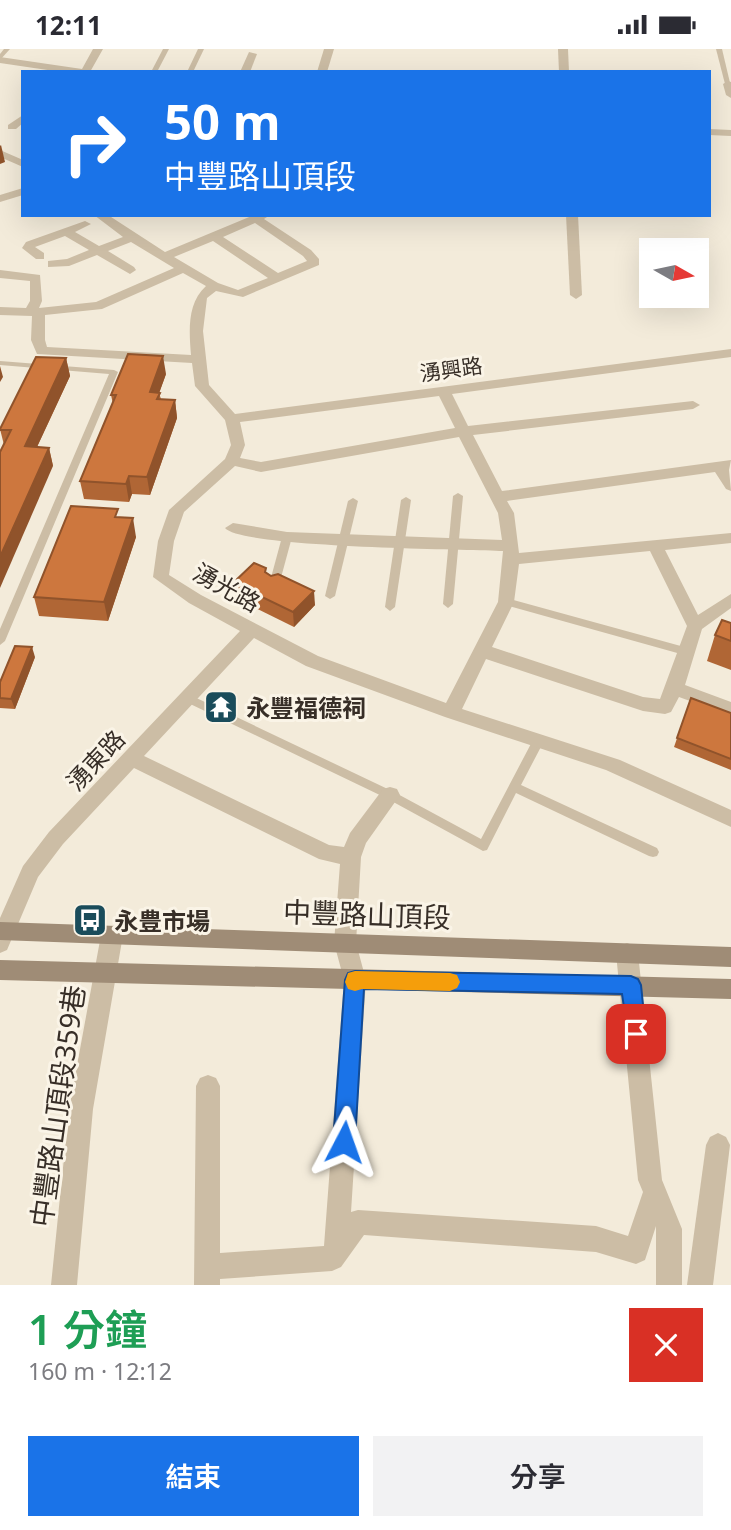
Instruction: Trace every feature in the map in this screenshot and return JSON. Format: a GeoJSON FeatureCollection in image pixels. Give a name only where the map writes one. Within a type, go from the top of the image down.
{"type":"FeatureCollection","features":[{"type":"Feature","properties":{"kind":"main road","name":"中豐路山頂段"},"geometry":{"type":"LineString","coordinates":[[2,935],[112,935],[731,957]]}},
{"type":"Feature","properties":{"kind":"main road"},"geometry":{"type":"LineString","coordinates":[[0,970],[731,989]]}},
{"type":"Feature","properties":{"kind":"street"},"geometry":{"type":"LineString","coordinates":[[84,70],[99,49]]}},
{"type":"Feature","properties":{"kind":"street"},"geometry":{"type":"LineString","coordinates":[[323,70],[329,49]]}},
{"type":"Feature","properties":{"kind":"street"},"geometry":{"type":"LineString","coordinates":[[563,49],[564,70]]}},
{"type":"Feature","properties":{"kind":"street"},"geometry":{"type":"LineString","coordinates":[[246,70],[252,54]]}},
{"type":"Feature","properties":{"kind":"street"},"geometry":{"type":"LineString","coordinates":[[0,59],[70,70]]}},
{"type":"Feature","properties":{"kind":"street"},"geometry":{"type":"LineString","coordinates":[[730,85],[731,95]]}},
{"type":"Feature","properties":{"kind":"street"},"geometry":{"type":"LineString","coordinates":[[12,127],[21,120]]}},
{"type":"Feature","properties":{"kind":"street"},"geometry":{"type":"LineString","coordinates":[[711,132],[731,133]]}},
{"type":"Feature","properties":{"kind":"street"},"geometry":{"type":"LineString","coordinates":[[0,152],[21,163]]}},
{"type":"Feature","properties":{"kind":"street"},"geometry":{"type":"LineString","coordinates":[[1,198],[21,192]]}},
{"type":"Feature","properties":{"kind":"street"},"geometry":{"type":"LineString","coordinates":[[103,217],[132,238],[167,256],[214,286],[239,294],[315,262],[260,217],[167,256]]}},
{"type":"Feature","properties":{"kind":"street"},"geometry":{"type":"LineString","coordinates":[[572,217],[576,295]]}},
{"type":"Feature","properties":{"kind":"street"},"geometry":{"type":"LineString","coordinates":[[40,256],[28,248],[30,245],[85,224]]}},
{"type":"Feature","properties":{"kind":"street"},"geometry":{"type":"LineString","coordinates":[[66,231],[130,270]]}},
{"type":"Feature","properties":{"kind":"street"},"geometry":{"type":"LineString","coordinates":[[214,236],[278,279]]}},
{"type":"Feature","properties":{"kind":"street"},"geometry":{"type":"LineString","coordinates":[[52,264],[69,262],[132,238]]}},
{"type":"Feature","properties":{"kind":"street"},"geometry":{"type":"LineString","coordinates":[[0,311],[34,312],[98,306],[184,268]]}},
{"type":"Feature","properties":{"kind":"street"},"geometry":{"type":"LineString","coordinates":[[0,274],[36,278],[34,312],[42,351],[198,359]]}},
{"type":"Feature","properties":{"kind":"street"},"geometry":{"type":"LineString","coordinates":[[214,286],[201,297],[196,331],[198,359],[202,386],[232,419],[237,445],[233,461],[261,467],[466,431],[693,405]]}},
{"type":"Feature","properties":{"kind":"street","name":"湧興路"},"geometry":{"type":"LineString","coordinates":[[232,419],[731,353]]}},
{"type":"Feature","properties":{"kind":"street"},"geometry":{"type":"LineString","coordinates":[[443,391],[506,513],[511,553],[506,602],[451,712]]}},
{"type":"Feature","properties":{"kind":"street","name":"湧光路"},"geometry":{"type":"LineString","coordinates":[[233,461],[177,510],[166,541],[160,577],[195,599],[312,661],[451,712],[613,765],[731,819]]}},
{"type":"Feature","properties":{"kind":"street"},"geometry":{"type":"LineString","coordinates":[[498,496],[725,465],[731,486]]}},
{"type":"Feature","properties":{"kind":"street"},"geometry":{"type":"LineString","coordinates":[[233,528],[287,537],[455,543],[511,553],[655,546],[731,537]]}},
{"type":"Feature","properties":{"kind":"street"},"geometry":{"type":"LineString","coordinates":[[655,546],[695,626]]}},
{"type":"Feature","properties":{"kind":"street"},"geometry":{"type":"LineString","coordinates":[[483,651],[643,704],[664,707],[676,688],[695,626],[731,600]]}},
{"type":"Feature","properties":{"kind":"street","name":"湧東路"},"geometry":{"type":"LineString","coordinates":[[2,935],[30,872],[55,838],[252,629]]}},
{"type":"Feature","properties":{"kind":"street"},"geometry":{"type":"LineString","coordinates":[[676,688],[731,709]]}},
{"type":"Feature","properties":{"kind":"street"},"geometry":{"type":"LineString","coordinates":[[131,758],[326,853],[351,857]]}},
{"type":"Feature","properties":{"kind":"street"},"geometry":{"type":"LineString","coordinates":[[336,1250],[355,980],[345,943],[351,857],[358,839],[390,795]]}},
{"type":"Feature","properties":{"kind":"street","name":"中豐路山頂段359巷"},"geometry":{"type":"LineString","coordinates":[[64,1285],[81,1109],[112,935]]}},
{"type":"Feature","properties":{"kind":"street"},"geometry":{"type":"LineString","coordinates":[[627,953],[650,1180],[670,1229],[668,1285]]}},
{"type":"Feature","properties":{"kind":"street"},"geometry":{"type":"LineString","coordinates":[[208,1086],[206,1276],[331,1258],[358,1222],[596,1239],[636,1251],[655,1192]]}},
{"type":"Feature","properties":{"kind":"street"},"geometry":{"type":"LineString","coordinates":[[700,1285],[718,1145]]}},
{"type":"Feature","properties":{"kind":"lane"},"geometry":{"type":"LineString","coordinates":[[0,59],[7,49]]}},
{"type":"Feature","properties":{"kind":"lane"},"geometry":{"type":"LineString","coordinates":[[155,70],[166,49]]}},
{"type":"Feature","properties":{"kind":"lane"},"geometry":{"type":"LineString","coordinates":[[191,70],[201,49]]}},
{"type":"Feature","properties":{"kind":"lane"},"geometry":{"type":"LineString","coordinates":[[719,49],[730,85]]}},
{"type":"Feature","properties":{"kind":"lane"},"geometry":{"type":"LineString","coordinates":[[0,363],[114,372],[0,641]]}},
{"type":"Feature","properties":{"kind":"lane"},"geometry":{"type":"LineString","coordinates":[[448,604],[458,496]]}},
{"type":"Feature","properties":{"kind":"lane"},"geometry":{"type":"LineString","coordinates":[[390,607],[406,500]]}},
{"type":"Feature","properties":{"kind":"lane"},"geometry":{"type":"LineString","coordinates":[[330,596],[353,501]]}},
{"type":"Feature","properties":{"kind":"lane"},"geometry":{"type":"LineString","coordinates":[[274,585],[287,537]]}},
{"type":"Feature","properties":{"kind":"lane"},"geometry":{"type":"LineString","coordinates":[[506,602],[688,652]]}},
{"type":"Feature","properties":{"kind":"lane"},"geometry":{"type":"LineString","coordinates":[[188,698],[390,795],[483,846],[538,741]]}},
{"type":"Feature","properties":{"kind":"lane"},"geometry":{"type":"LineString","coordinates":[[514,787],[653,852]]}},
{"type":"Feature","properties":{"kind":"building"},"geometry":{"type":"Polygon","coordinates":[[[128,354],[163,356],[150,392],[160,393],[157,399],[175,400],[147,477],[129,476],[126,484],[80,481],[116,395],[111,395],[128,354]]]}},
{"type":"Feature","properties":{"kind":"building"},"geometry":{"type":"Polygon","coordinates":[[[36,357],[66,358],[25,446],[49,448],[0,557],[0,452],[11,430],[0,429],[36,357]]]}},
{"type":"Feature","properties":{"kind":"building"},"geometry":{"type":"Polygon","coordinates":[[[71,506],[118,509],[115,517],[133,518],[104,602],[34,597],[71,506]]]}},
{"type":"Feature","properties":{"kind":"building"},"geometry":{"type":"Polygon","coordinates":[[[254,563],[266,568],[265,572],[271,576],[278,574],[314,591],[293,612],[233,583],[254,563]]]}},
{"type":"Feature","properties":{"kind":"building"},"geometry":{"type":"Polygon","coordinates":[[[722,620],[731,623],[731,641],[715,635],[722,620]]]}},
{"type":"Feature","properties":{"kind":"building"},"geometry":{"type":"Polygon","coordinates":[[[15,646],[32,647],[11,699],[0,698],[0,682],[15,646]]]}},
{"type":"Feature","properties":{"kind":"building"},"geometry":{"type":"Polygon","coordinates":[[[691,698],[731,713],[731,759],[677,738],[691,698]]]}},
{"type":"Feature","properties":{"kind":"slow traffic"},"geometry":{"type":"LineString","coordinates":[[355,982],[450,982]]}},
{"type":"Feature","properties":{"kind":"place","name":"永豐福德祠"},"geometry":{"type":"Point","coordinates":[221,707]}},
{"type":"Feature","properties":{"kind":"place","name":"永豊市場"},"geometry":{"type":"Point","coordinates":[90,920]}},
{"type":"Feature","properties":{"kind":"route"},"geometry":{"type":"LineString","coordinates":[[344,1142],[355,980],[631,985],[636,1034]]}}]}
